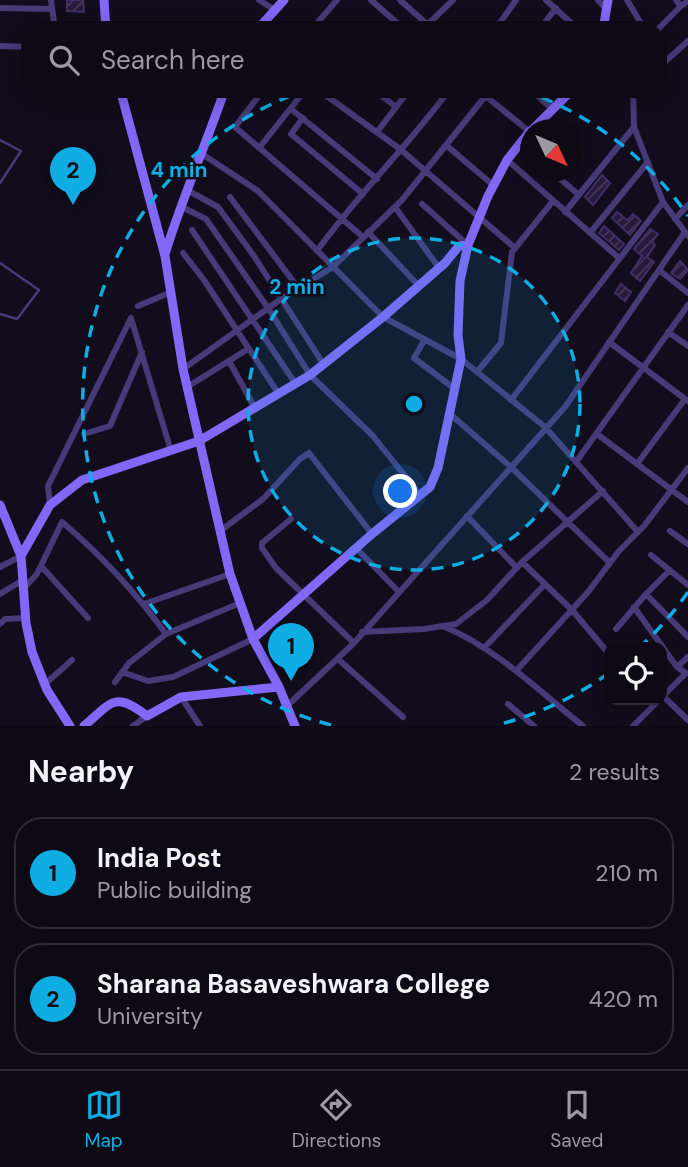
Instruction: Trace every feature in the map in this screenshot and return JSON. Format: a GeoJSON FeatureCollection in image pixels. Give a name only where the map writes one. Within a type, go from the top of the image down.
{"type":"FeatureCollection","features":[{"type":"Feature","properties":{"kind":"street"},"geometry":{"type":"LineString","coordinates":[[51,0],[54,21]]}},
{"type":"Feature","properties":{"kind":"street"},"geometry":{"type":"LineString","coordinates":[[104,0],[105,21]]}},
{"type":"Feature","properties":{"kind":"street"},"geometry":{"type":"LineString","coordinates":[[259,0],[275,10]]}},
{"type":"Feature","properties":{"kind":"street"},"geometry":{"type":"LineString","coordinates":[[265,21],[284,0]]}},
{"type":"Feature","properties":{"kind":"street"},"geometry":{"type":"LineString","coordinates":[[319,21],[337,0]]}},
{"type":"Feature","properties":{"kind":"street"},"geometry":{"type":"LineString","coordinates":[[371,0],[395,21]]}},
{"type":"Feature","properties":{"kind":"street"},"geometry":{"type":"LineString","coordinates":[[400,0],[419,21]]}},
{"type":"Feature","properties":{"kind":"street"},"geometry":{"type":"LineString","coordinates":[[431,21],[453,0]]}},
{"type":"Feature","properties":{"kind":"street"},"geometry":{"type":"LineString","coordinates":[[501,21],[516,0]]}},
{"type":"Feature","properties":{"kind":"street"},"geometry":{"type":"LineString","coordinates":[[546,0],[570,21]]}},
{"type":"Feature","properties":{"kind":"street"},"geometry":{"type":"LineString","coordinates":[[598,0],[607,4]]}},
{"type":"Feature","properties":{"kind":"street"},"geometry":{"type":"LineString","coordinates":[[627,0],[640,21]]}},
{"type":"Feature","properties":{"kind":"street"},"geometry":{"type":"LineString","coordinates":[[664,21],[679,3],[688,1]]}},
{"type":"Feature","properties":{"kind":"street"},"geometry":{"type":"LineString","coordinates":[[0,8],[52,9]]}},
{"type":"Feature","properties":{"kind":"street"},"geometry":{"type":"LineString","coordinates":[[546,21],[556,8]]}},
{"type":"Feature","properties":{"kind":"street"},"geometry":{"type":"LineString","coordinates":[[667,58],[688,41]]}},
{"type":"Feature","properties":{"kind":"street"},"geometry":{"type":"LineString","coordinates":[[0,46],[21,47]]}},
{"type":"Feature","properties":{"kind":"street"},"geometry":{"type":"LineString","coordinates":[[122,98],[164,256],[183,369],[230,575],[253,639],[288,705],[295,726]]}},
{"type":"Feature","properties":{"kind":"street"},"geometry":{"type":"LineString","coordinates":[[164,256],[180,206],[222,98]]}},
{"type":"Feature","properties":{"kind":"street"},"geometry":{"type":"LineString","coordinates":[[257,98],[235,127],[341,218],[366,235],[419,286]]}},
{"type":"Feature","properties":{"kind":"street"},"geometry":{"type":"LineString","coordinates":[[259,148],[299,98]]}},
{"type":"Feature","properties":{"kind":"street"},"geometry":{"type":"LineString","coordinates":[[330,98],[400,149],[515,248]]}},
{"type":"Feature","properties":{"kind":"street"},"geometry":{"type":"LineString","coordinates":[[384,98],[396,107]]}},
{"type":"Feature","properties":{"kind":"street"},"geometry":{"type":"LineString","coordinates":[[377,132],[403,98]]}},
{"type":"Feature","properties":{"kind":"street"},"geometry":{"type":"LineString","coordinates":[[317,251],[341,218],[443,98]]}},
{"type":"Feature","properties":{"kind":"street"},"geometry":{"type":"LineString","coordinates":[[183,369],[281,299],[333,267],[395,207],[483,98]]}},
{"type":"Feature","properties":{"kind":"street"},"geometry":{"type":"LineString","coordinates":[[488,98],[520,123]]}},
{"type":"Feature","properties":{"kind":"street"},"geometry":{"type":"LineString","coordinates":[[540,98],[553,110]]}},
{"type":"Feature","properties":{"kind":"street"},"geometry":{"type":"LineString","coordinates":[[544,119],[564,98]]}},
{"type":"Feature","properties":{"kind":"street"},"geometry":{"type":"LineString","coordinates":[[288,705],[354,642],[565,407],[686,234],[663,202],[634,127],[635,98]]}},
{"type":"Feature","properties":{"kind":"street"},"geometry":{"type":"LineString","coordinates":[[291,109],[377,179]]}},
{"type":"Feature","properties":{"kind":"street"},"geometry":{"type":"LineString","coordinates":[[303,118],[291,134],[363,194]]}},
{"type":"Feature","properties":{"kind":"street"},"geometry":{"type":"LineString","coordinates":[[565,212],[634,127]]}},
{"type":"Feature","properties":{"kind":"street"},"geometry":{"type":"LineString","coordinates":[[122,672],[148,681],[173,677],[253,639],[372,534],[430,487],[438,468],[461,359],[458,335],[460,281],[468,245],[494,186],[519,144]]}},
{"type":"Feature","properties":{"kind":"street"},"geometry":{"type":"LineString","coordinates":[[446,145],[494,186]]}},
{"type":"Feature","properties":{"kind":"street"},"geometry":{"type":"LineString","coordinates":[[202,154],[258,191],[383,317],[461,359],[545,427],[638,532]]}},
{"type":"Feature","properties":{"kind":"street"},"geometry":{"type":"LineString","coordinates":[[508,160],[619,258]]}},
{"type":"Feature","properties":{"kind":"street"},"geometry":{"type":"LineString","coordinates":[[590,233],[648,162]]}},
{"type":"Feature","properties":{"kind":"street"},"geometry":{"type":"LineString","coordinates":[[564,182],[579,195]]}},
{"type":"Feature","properties":{"kind":"street"},"geometry":{"type":"LineString","coordinates":[[187,190],[218,207],[254,256],[324,365]]}},
{"type":"Feature","properties":{"kind":"street"},"geometry":{"type":"LineString","coordinates":[[230,197],[299,289]]}},
{"type":"Feature","properties":{"kind":"street"},"geometry":{"type":"LineString","coordinates":[[477,372],[501,343],[512,252],[553,201]]}},
{"type":"Feature","properties":{"kind":"street"},"geometry":{"type":"LineString","coordinates":[[511,400],[663,202]]}},
{"type":"Feature","properties":{"kind":"street"},"geometry":{"type":"LineString","coordinates":[[422,204],[468,245]]}},
{"type":"Feature","properties":{"kind":"street"},"geometry":{"type":"LineString","coordinates":[[675,219],[688,205]]}},
{"type":"Feature","properties":{"kind":"street"},"geometry":{"type":"LineString","coordinates":[[180,206],[206,219],[268,308],[310,375],[373,436],[421,496]]}},
{"type":"Feature","properties":{"kind":"street"},"geometry":{"type":"LineString","coordinates":[[395,207],[439,268]]}},
{"type":"Feature","properties":{"kind":"street"},"geometry":{"type":"LineString","coordinates":[[192,230],[295,383]]}},
{"type":"Feature","properties":{"kind":"street"},"geometry":{"type":"LineString","coordinates":[[0,567],[21,556],[50,505],[82,480],[199,440],[310,375],[419,286],[459,246],[468,245]]}},
{"type":"Feature","properties":{"kind":"street"},"geometry":{"type":"LineString","coordinates":[[183,253],[204,280],[278,393]]}},
{"type":"Feature","properties":{"kind":"street"},"geometry":{"type":"LineString","coordinates":[[659,270],[688,293]]}},
{"type":"Feature","properties":{"kind":"street"},"geometry":{"type":"LineString","coordinates":[[138,306],[169,293]]}},
{"type":"Feature","properties":{"kind":"street"},"geometry":{"type":"LineString","coordinates":[[576,462],[688,305]]}},
{"type":"Feature","properties":{"kind":"street"},"geometry":{"type":"LineString","coordinates":[[50,505],[48,486],[131,318],[171,451]]}},
{"type":"Feature","properties":{"kind":"street"},"geometry":{"type":"LineString","coordinates":[[668,332],[688,346]]}},
{"type":"Feature","properties":{"kind":"street"},"geometry":{"type":"LineString","coordinates":[[425,340],[414,358],[455,389]]}},
{"type":"Feature","properties":{"kind":"street"},"geometry":{"type":"LineString","coordinates":[[610,342],[686,400],[637,464]]}},
{"type":"Feature","properties":{"kind":"street"},"geometry":{"type":"LineString","coordinates":[[187,387],[248,349]]}},
{"type":"Feature","properties":{"kind":"street"},"geometry":{"type":"LineString","coordinates":[[84,434],[110,426],[142,352]]}},
{"type":"Feature","properties":{"kind":"street"},"geometry":{"type":"LineString","coordinates":[[229,361],[255,408]]}},
{"type":"Feature","properties":{"kind":"street"},"geometry":{"type":"LineString","coordinates":[[450,414],[512,468],[610,563]]}},
{"type":"Feature","properties":{"kind":"street"},"geometry":{"type":"LineString","coordinates":[[597,434],[688,502]]}},
{"type":"Feature","properties":{"kind":"street"},"geometry":{"type":"LineString","coordinates":[[219,532],[263,499],[300,458],[309,453],[372,534]]}},
{"type":"Feature","properties":{"kind":"street"},"geometry":{"type":"LineString","coordinates":[[516,671],[572,610],[672,491],[688,468]]}},
{"type":"Feature","properties":{"kind":"street"},"geometry":{"type":"LineString","coordinates":[[362,632],[456,624],[487,600],[519,565],[603,491]]}},
{"type":"Feature","properties":{"kind":"street"},"geometry":{"type":"LineString","coordinates":[[0,505],[21,556],[32,652],[44,684],[68,726],[58,726]]}},
{"type":"Feature","properties":{"kind":"street"},"geometry":{"type":"LineString","coordinates":[[467,516],[572,610],[604,648]]}},
{"type":"Feature","properties":{"kind":"street"},"geometry":{"type":"LineString","coordinates":[[291,519],[261,545],[276,568],[354,642]]}},
{"type":"Feature","properties":{"kind":"street"},"geometry":{"type":"LineString","coordinates":[[0,594],[23,584],[37,574],[62,522],[144,604],[166,634]]}},
{"type":"Feature","properties":{"kind":"street"},"geometry":{"type":"LineString","coordinates":[[670,531],[688,544]]}},
{"type":"Feature","properties":{"kind":"street"},"geometry":{"type":"LineString","coordinates":[[356,548],[399,592]]}},
{"type":"Feature","properties":{"kind":"street"},"geometry":{"type":"LineString","coordinates":[[651,555],[688,585]]}},
{"type":"Feature","properties":{"kind":"street"},"geometry":{"type":"LineString","coordinates":[[41,566],[88,618]]}},
{"type":"Feature","properties":{"kind":"street"},"geometry":{"type":"LineString","coordinates":[[616,629],[670,570]]}},
{"type":"Feature","properties":{"kind":"street"},"geometry":{"type":"LineString","coordinates":[[144,604],[230,575]]}},
{"type":"Feature","properties":{"kind":"street"},"geometry":{"type":"LineString","coordinates":[[484,648],[545,584]]}},
{"type":"Feature","properties":{"kind":"street"},"geometry":{"type":"LineString","coordinates":[[646,594],[688,638]]}},
{"type":"Feature","properties":{"kind":"street"},"geometry":{"type":"LineString","coordinates":[[115,682],[129,663],[166,634],[240,603]]}},
{"type":"Feature","properties":{"kind":"street"},"geometry":{"type":"LineString","coordinates":[[634,607],[677,667],[687,674],[667,692]]}},
{"type":"Feature","properties":{"kind":"street"},"geometry":{"type":"LineString","coordinates":[[0,624],[5,619],[26,618]]}},
{"type":"Feature","properties":{"kind":"street"},"geometry":{"type":"LineString","coordinates":[[443,626],[484,648],[583,726]]}},
{"type":"Feature","properties":{"kind":"street"},"geometry":{"type":"LineString","coordinates":[[677,667],[688,657]]}},
{"type":"Feature","properties":{"kind":"street"},"geometry":{"type":"LineString","coordinates":[[338,659],[403,718]]}},
{"type":"Feature","properties":{"kind":"street"},"geometry":{"type":"LineString","coordinates":[[44,684],[72,660]]}},
{"type":"Feature","properties":{"kind":"street"},"geometry":{"type":"LineString","coordinates":[[133,726],[181,697],[279,687]]}},
{"type":"Feature","properties":{"kind":"street"},"geometry":{"type":"LineString","coordinates":[[181,697],[201,726]]}},
{"type":"Feature","properties":{"kind":"street"},"geometry":{"type":"LineString","coordinates":[[83,726],[120,700],[127,701],[147,716]]}},
{"type":"Feature","properties":{"kind":"street"},"geometry":{"type":"LineString","coordinates":[[508,704],[534,726]]}},
{"type":"Feature","properties":{"kind":"street"},"geometry":{"type":"LineString","coordinates":[[637,725],[654,705]]}},
{"type":"Feature","properties":{"kind":"street"},"geometry":{"type":"LineString","coordinates":[[667,705],[688,720]]}},
{"type":"Feature","properties":{"kind":"lane"},"geometry":{"type":"LineString","coordinates":[[0,141],[21,151],[0,183]]}},
{"type":"Feature","properties":{"kind":"lane"},"geometry":{"type":"LineString","coordinates":[[0,263],[39,290],[16,319],[0,314]]}},
{"type":"Feature","properties":{"kind":"building"},"geometry":{"type":"Polygon","coordinates":[[[67,0],[83,0],[84,12],[67,11],[67,0]]]}},
{"type":"Feature","properties":{"kind":"building"},"geometry":{"type":"Polygon","coordinates":[[[602,175],[610,183],[593,205],[585,197],[602,175]]]}},
{"type":"Feature","properties":{"kind":"building"},"geometry":{"type":"Polygon","coordinates":[[[617,212],[627,220],[633,214],[641,221],[630,235],[612,218],[617,212]]]}},
{"type":"Feature","properties":{"kind":"building"},"geometry":{"type":"Polygon","coordinates":[[[604,226],[624,244],[619,250],[599,233],[604,226]]]}},
{"type":"Feature","properties":{"kind":"building"},"geometry":{"type":"Polygon","coordinates":[[[650,229],[658,234],[647,257],[654,262],[640,281],[631,273],[642,256],[634,249],[650,229]]]}},
{"type":"Feature","properties":{"kind":"building"},"geometry":{"type":"Polygon","coordinates":[[[680,261],[688,270],[680,279],[671,273],[680,261]]]}},
{"type":"Feature","properties":{"kind":"building"},"geometry":{"type":"Polygon","coordinates":[[[621,284],[631,292],[625,301],[615,293],[621,284]]]}},
{"type":"Feature","properties":{"kind":"place","name":"Sharana Basaveshwara College"},"geometry":{"type":"Point","coordinates":[73,205]}},
{"type":"Feature","properties":{"kind":"place","name":"India Post"},"geometry":{"type":"Point","coordinates":[291,681]}}]}
